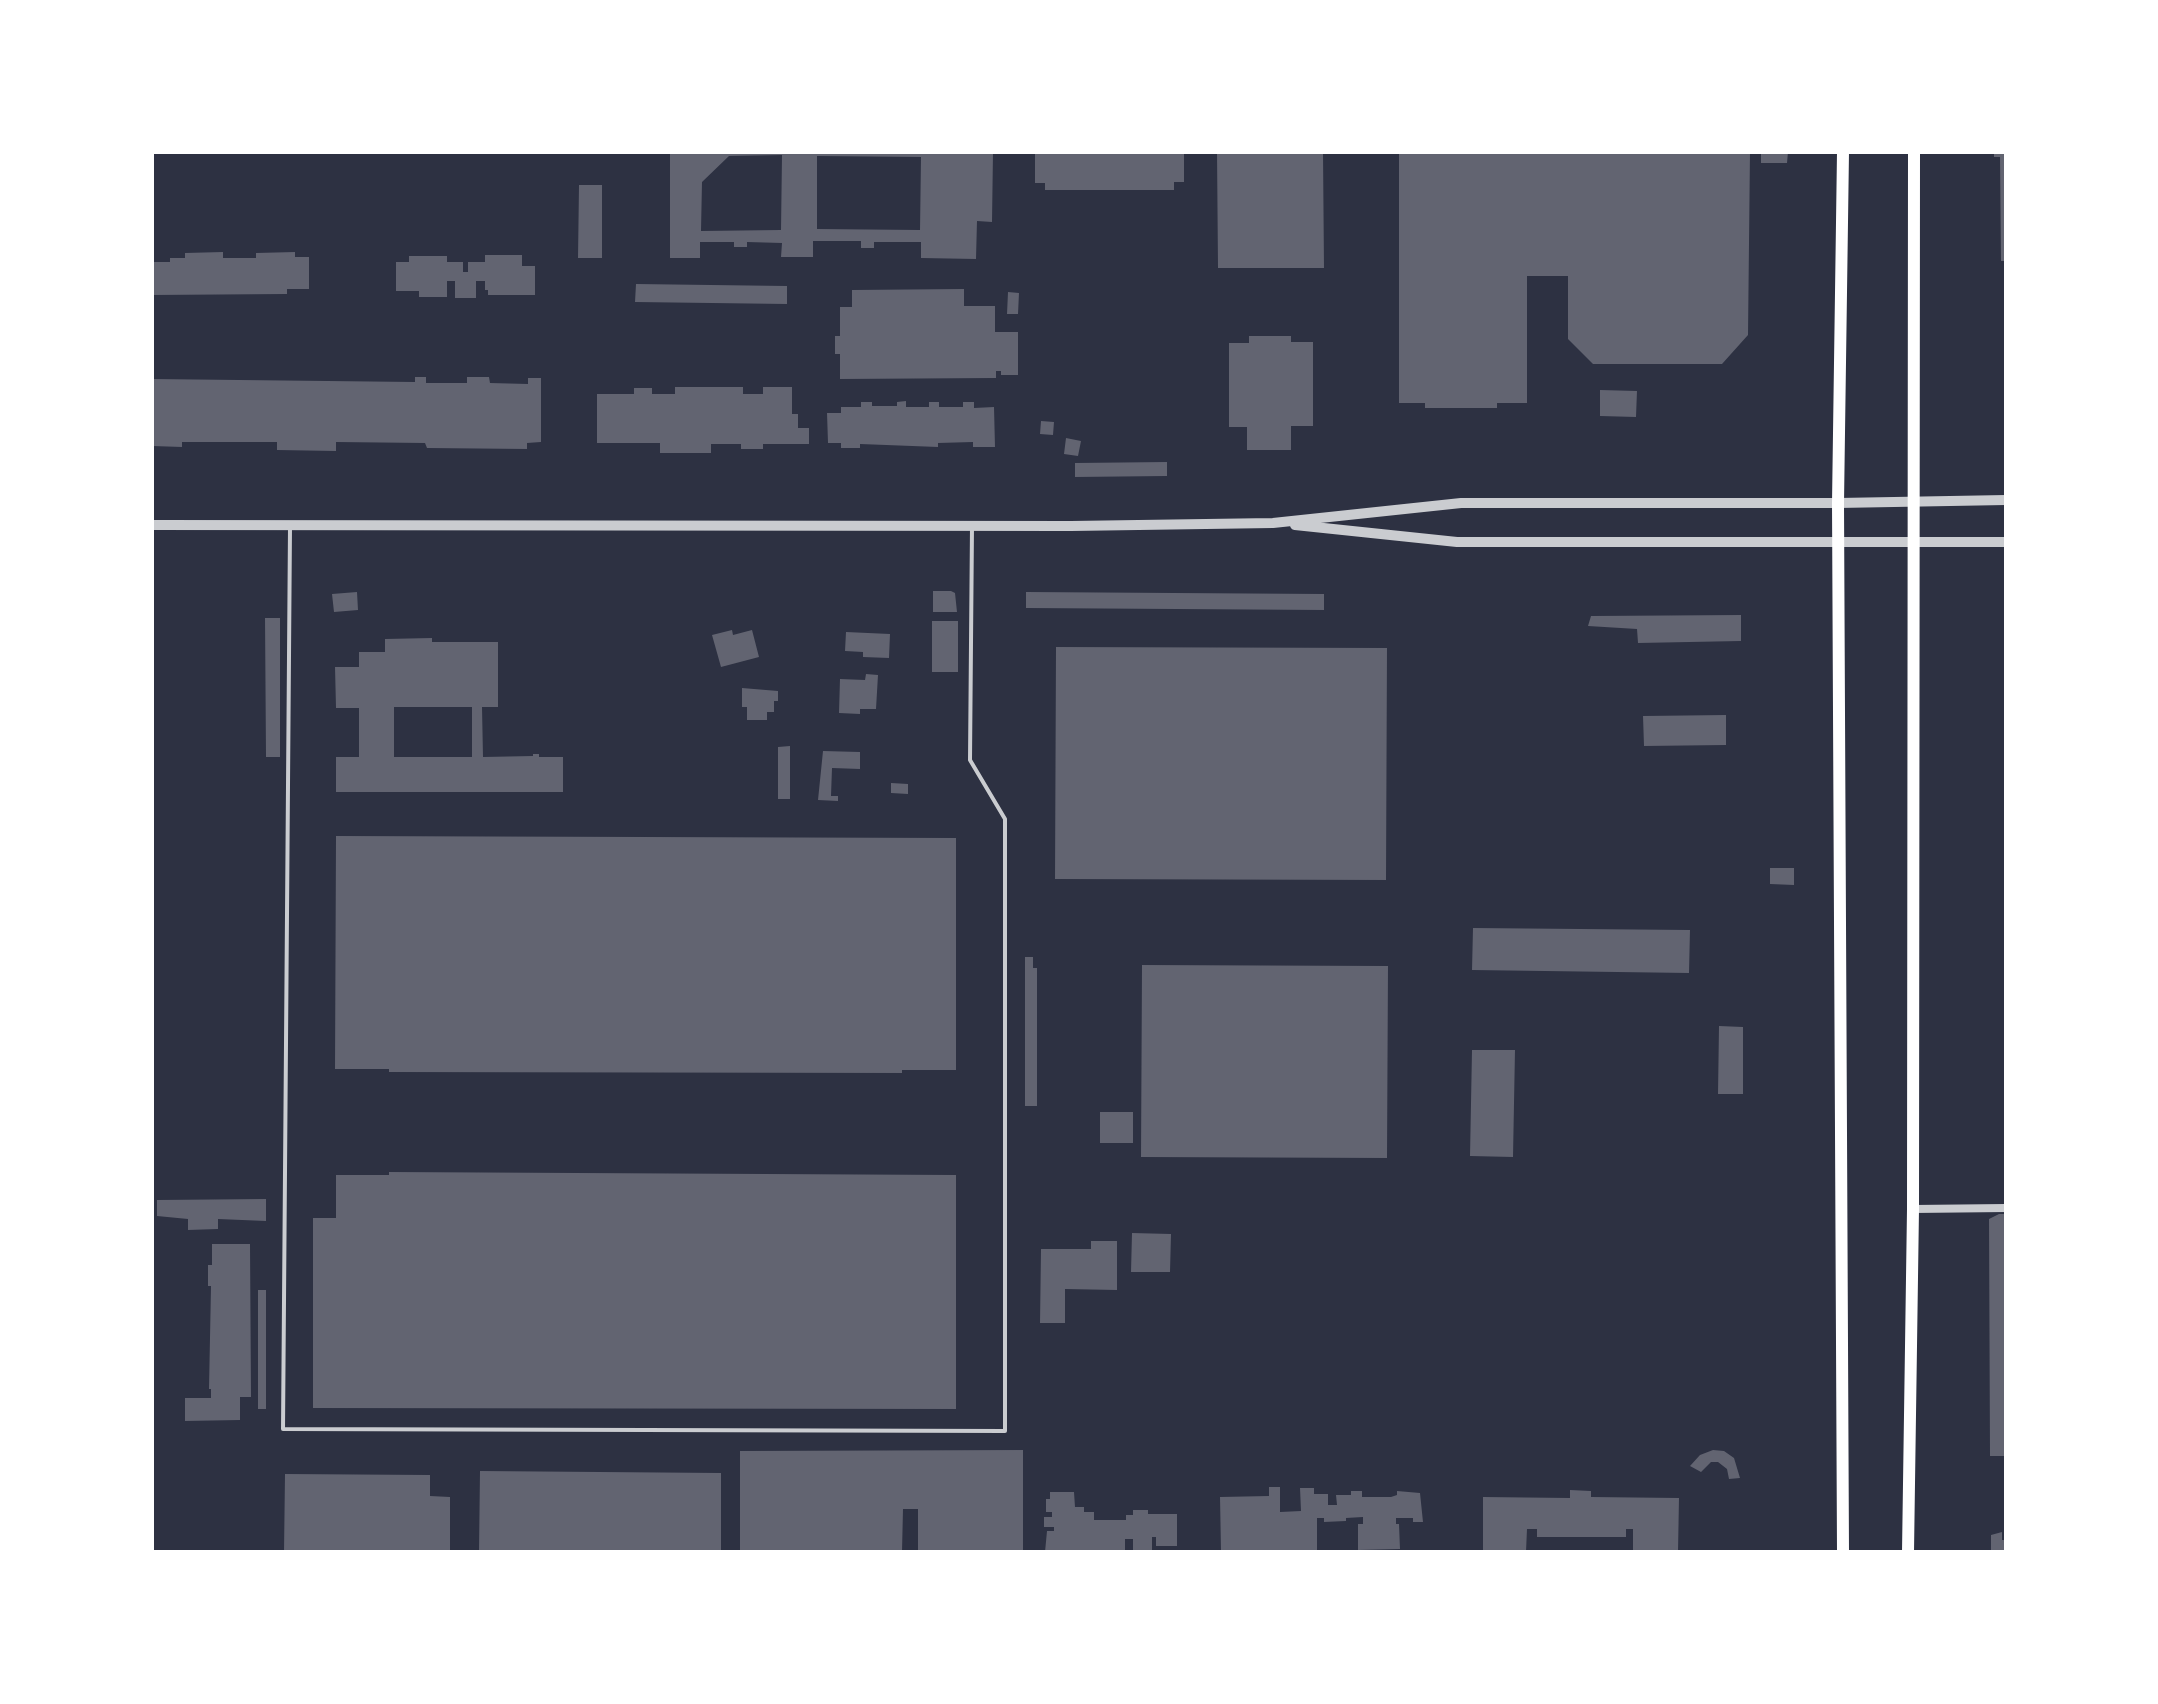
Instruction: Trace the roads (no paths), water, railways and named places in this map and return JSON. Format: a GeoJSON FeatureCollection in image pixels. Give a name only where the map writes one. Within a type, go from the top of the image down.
{"type":"FeatureCollection","features":[{"type":"Feature","properties":{"kind":"main road"},"geometry":{"type":"LineString","coordinates":[[1843,152],[1838,503],[1843,1552]]}},
{"type":"Feature","properties":{"kind":"main road"},"geometry":{"type":"LineString","coordinates":[[1908,1552],[1913,1209],[1914,152]]}},
{"type":"Feature","properties":{"kind":"street"},"geometry":{"type":"LineString","coordinates":[[152,525],[1273,523],[1461,503],[2006,500]]}},
{"type":"Feature","properties":{"kind":"street"},"geometry":{"type":"LineString","coordinates":[[1273,523],[1457,542],[2006,542]]}},
{"type":"Feature","properties":{"kind":"street"},"geometry":{"type":"LineString","coordinates":[[1913,1209],[2006,1208]]}},
{"type":"Feature","properties":{"kind":"lane"},"geometry":{"type":"LineString","coordinates":[[290,525],[283,1429],[1005,1431],[1005,819],[970,760],[972,525]]}}]}
